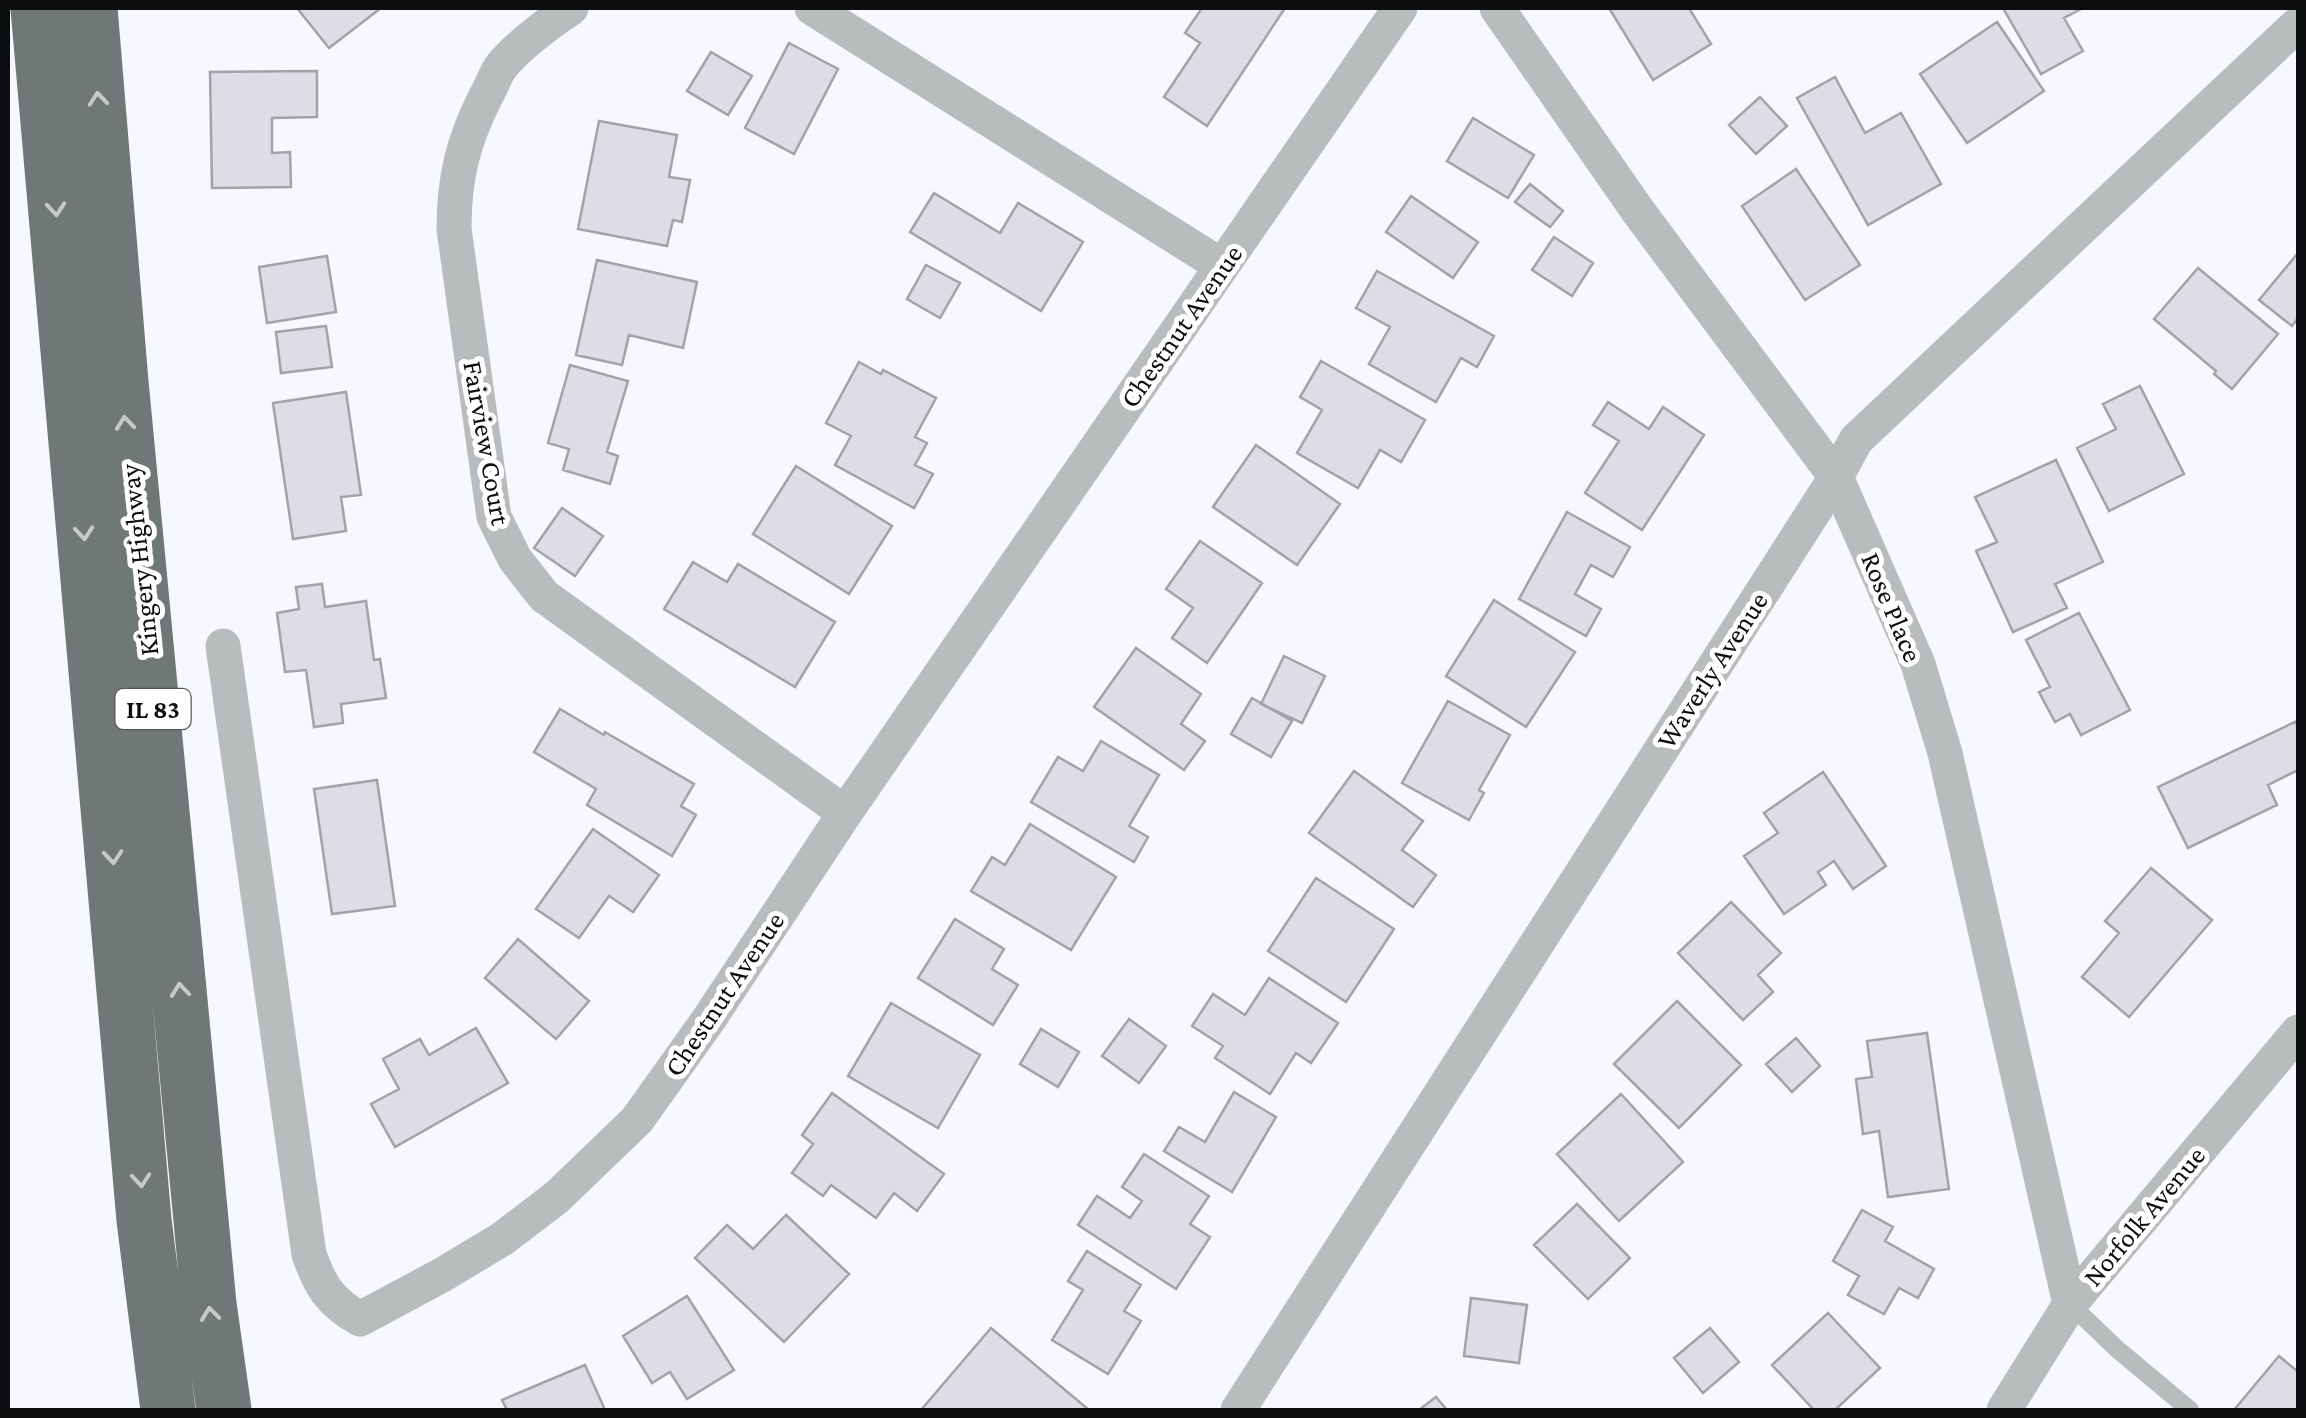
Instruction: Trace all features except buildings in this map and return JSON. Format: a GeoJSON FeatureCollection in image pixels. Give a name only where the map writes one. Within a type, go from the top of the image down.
{"type":"FeatureCollection","features":[{"type":"Feature","properties":{"kind":"highway","name":"Kingery Highway"},"geometry":{"type":"LineString","coordinates":[[38,8],[144,1220],[168,1410]]}},
{"type":"Feature","properties":{"kind":"highway","name":"Kingery Highway"},"geometry":{"type":"LineString","coordinates":[[90,8],[121,382],[209,1304],[224,1410]]}},
{"type":"Feature","properties":{"kind":"street","name":"Fairview Court"},"geometry":{"type":"LineString","coordinates":[[571,8],[544,26],[500,67],[470,128],[456,185],[454,230],[494,517],[514,559],[544,596],[845,814]]}},
{"type":"Feature","properties":{"kind":"street"},"geometry":{"type":"LineString","coordinates":[[812,8],[1222,266]]}},
{"type":"Feature","properties":{"kind":"street","name":"Chestnut Avenue"},"geometry":{"type":"LineString","coordinates":[[224,646],[309,1254],[318,1281],[331,1299],[360,1320],[502,1238],[558,1197],[638,1120],[1400,8]]}},
{"type":"Feature","properties":{"kind":"street","name":"Rose Place"},"geometry":{"type":"LineString","coordinates":[[1497,8],[1638,211],[1836,477],[1918,664],[1945,753],[2070,1304]]}},
{"type":"Feature","properties":{"kind":"street","name":"Waverly Avenue"},"geometry":{"type":"LineString","coordinates":[[1238,1410],[1836,477],[1856,440],[2298,24]]}},
{"type":"Feature","properties":{"kind":"street","name":"Norfolk Avenue"},"geometry":{"type":"LineString","coordinates":[[2004,1410],[2070,1304],[2298,1032]]}},
{"type":"Feature","properties":{"kind":"lane"},"geometry":{"type":"LineString","coordinates":[[2070,1304],[2190,1410]]}}]}
